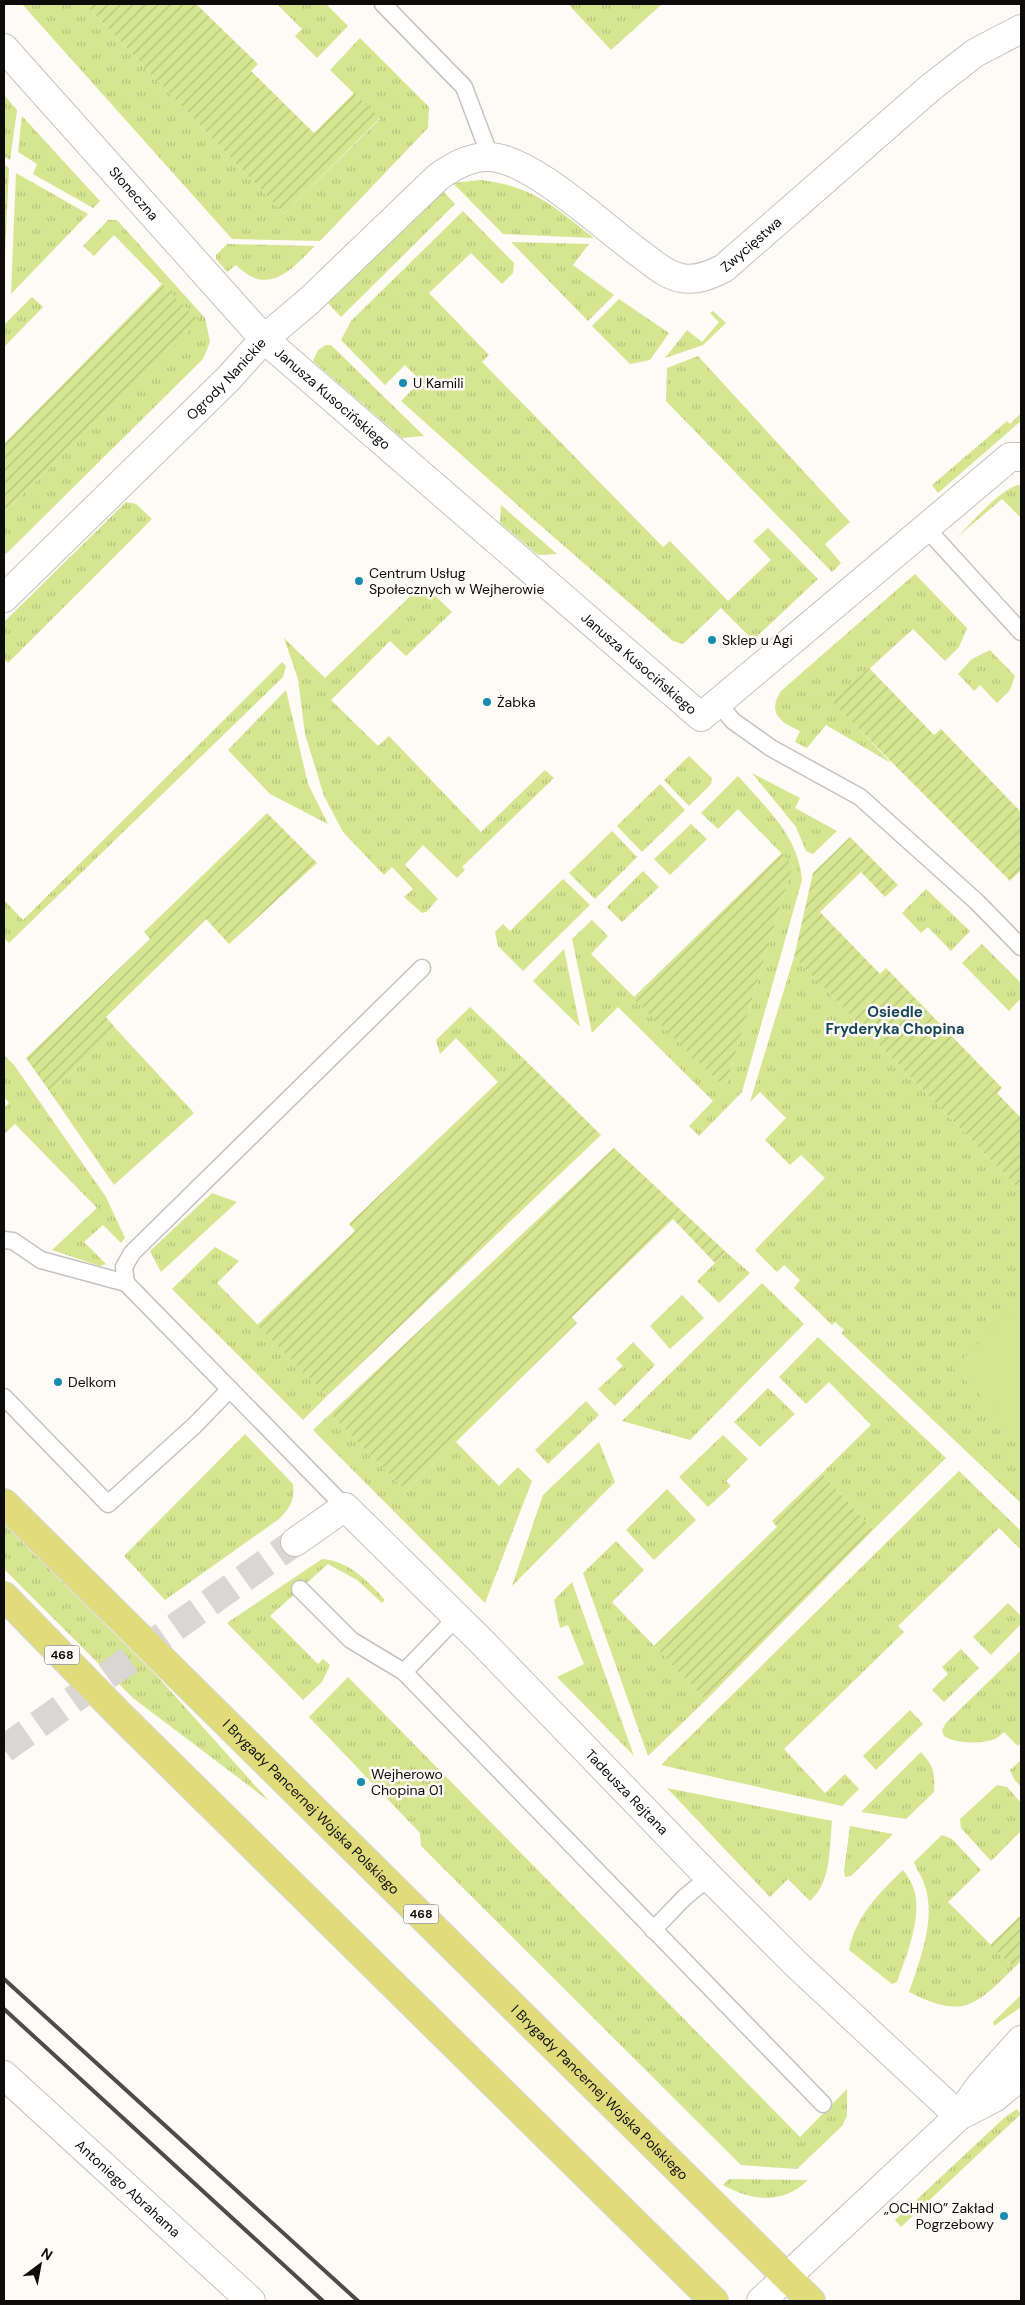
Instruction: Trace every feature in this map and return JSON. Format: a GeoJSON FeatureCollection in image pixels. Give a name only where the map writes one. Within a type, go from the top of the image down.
{"type":"FeatureCollection","features":[{"type":"Feature","properties":{"kind":"main road","name":"I Brygady Pancernej Wojska Polskiego"},"geometry":{"type":"LineString","coordinates":[[4,1503],[811,2301]]}},
{"type":"Feature","properties":{"kind":"main road","name":"468"},"geometry":{"type":"LineString","coordinates":[[4,1596],[120,1715],[714,2301]]}},
{"type":"Feature","properties":{"kind":"street","name":"Zwycięstwa"},"geometry":{"type":"LineString","coordinates":[[490,156],[504,159],[538,175],[622,241],[668,274],[681,278],[703,277],[724,268],[912,103],[975,53],[1021,29]]}},
{"type":"Feature","properties":{"kind":"street","name":"Słoneczna"},"geometry":{"type":"LineString","coordinates":[[4,48],[264,339]]}},
{"type":"Feature","properties":{"kind":"street","name":"Ogrody Nanickie"},"geometry":{"type":"LineString","coordinates":[[4,598],[228,379],[264,339],[310,300],[438,177],[454,165],[490,156]]}},
{"type":"Feature","properties":{"kind":"street","name":"Janusza Kusocińskiego"},"geometry":{"type":"LineString","coordinates":[[264,339],[701,718],[1010,458],[1021,457]]}},
{"type":"Feature","properties":{"kind":"street"},"geometry":{"type":"LineString","coordinates":[[295,1542],[345,1507]]}},
{"type":"Feature","properties":{"kind":"street","name":"Tadeusza Rejtana"},"geometry":{"type":"LineString","coordinates":[[345,1507],[457,1617],[797,1965],[959,2116]]}},
{"type":"Feature","properties":{"kind":"street"},"geometry":{"type":"LineString","coordinates":[[760,2301],[959,2116],[980,2086],[1021,2040]]}},
{"type":"Feature","properties":{"kind":"street","name":"Antoniego Abrahama"},"geometry":{"type":"LineString","coordinates":[[4,2075],[251,2301]]}},
{"type":"Feature","properties":{"kind":"street"},"geometry":{"type":"LineString","coordinates":[[959,2116],[994,2098],[1021,2076]]}},
{"type":"Feature","properties":{"kind":"lane"},"geometry":{"type":"LineString","coordinates":[[382,4],[464,87],[490,156]]}},
{"type":"Feature","properties":{"kind":"lane"},"geometry":{"type":"LineString","coordinates":[[926,528],[1021,632]]}},
{"type":"Feature","properties":{"kind":"lane"},"geometry":{"type":"LineString","coordinates":[[718,703],[733,721],[771,748],[860,798],[977,902],[1021,947]]}},
{"type":"Feature","properties":{"kind":"lane"},"geometry":{"type":"LineString","coordinates":[[126,1283],[124,1268],[132,1253],[422,968]]}},
{"type":"Feature","properties":{"kind":"lane"},"geometry":{"type":"LineString","coordinates":[[4,1240],[13,1241],[41,1260],[126,1283],[345,1507]]}},
{"type":"Feature","properties":{"kind":"lane"},"geometry":{"type":"LineString","coordinates":[[4,1397],[108,1504],[194,1426],[230,1389]]}},
{"type":"Feature","properties":{"kind":"lane"},"geometry":{"type":"LineString","coordinates":[[300,1588],[351,1640],[404,1672],[823,2104]]}},
{"type":"Feature","properties":{"kind":"lane"},"geometry":{"type":"LineString","coordinates":[[404,1672],[457,1617]]}},
{"type":"Feature","properties":{"kind":"lane"},"geometry":{"type":"LineString","coordinates":[[653,1930],[684,1898],[709,1877]]}},
{"type":"Feature","properties":{"kind":"green space"},"geometry":{"type":"Polygon","coordinates":[[[22,4],[85,4],[284,214],[380,119],[330,70],[360,38],[429,107],[428,128],[320,241],[232,239],[22,4]]]}},
{"type":"Feature","properties":{"kind":"green space"},"geometry":{"type":"Polygon","coordinates":[[[85,4],[196,4],[258,64],[251,71],[314,133],[354,93],[380,118],[284,214],[85,4]]]}},
{"type":"Feature","properties":{"kind":"green space"},"geometry":{"type":"Polygon","coordinates":[[[277,4],[326,4],[348,26],[317,58],[295,36],[302,29],[277,4]]]}},
{"type":"Feature","properties":{"kind":"green space"},"geometry":{"type":"Polygon","coordinates":[[[568,4],[662,4],[611,50],[568,4]]]}},
{"type":"Feature","properties":{"kind":"green space"},"geometry":{"type":"Polygon","coordinates":[[[4,95],[17,110],[10,160],[4,156],[4,95]]]}},
{"type":"Feature","properties":{"kind":"green space"},"geometry":{"type":"Polygon","coordinates":[[[22,116],[100,201],[93,208],[33,174],[37,164],[18,152],[22,116]]]}},
{"type":"Feature","properties":{"kind":"green space"},"geometry":{"type":"Polygon","coordinates":[[[4,164],[9,168],[4,276],[4,164]]]}},
{"type":"Feature","properties":{"kind":"green space"},"geometry":{"type":"Polygon","coordinates":[[[16,173],[88,214],[11,294],[16,173]]]}},
{"type":"Feature","properties":{"kind":"green space"},"geometry":{"type":"Polygon","coordinates":[[[481,180],[500,183],[530,193],[554,207],[594,238],[503,234],[453,183],[481,180]]]}},
{"type":"Feature","properties":{"kind":"green space"},"geometry":{"type":"Polygon","coordinates":[[[443,191],[455,204],[341,317],[328,303],[443,191]]]}},
{"type":"Feature","properties":{"kind":"green space"},"geometry":{"type":"Polygon","coordinates":[[[463,211],[514,263],[513,273],[502,284],[471,253],[429,293],[489,355],[482,362],[663,547],[670,541],[728,601],[771,560],[753,541],[768,528],[818,579],[753,640],[721,608],[683,644],[673,641],[401,401],[421,381],[405,365],[385,385],[341,340],[351,321],[463,211]]]}},
{"type":"Feature","properties":{"kind":"green space"},"geometry":{"type":"Polygon","coordinates":[[[108,220],[117,220],[205,318],[210,342],[203,359],[4,554],[4,513],[198,321],[114,235],[94,256],[83,246],[108,220]]]}},
{"type":"Feature","properties":{"kind":"green space"},"geometry":{"type":"Polygon","coordinates":[[[511,242],[589,244],[573,265],[614,295],[588,321],[511,242]]]}},
{"type":"Feature","properties":{"kind":"green space"},"geometry":{"type":"Polygon","coordinates":[[[227,244],[315,246],[297,264],[278,277],[268,280],[258,279],[236,265],[227,272],[216,259],[216,255],[227,244]]]}},
{"type":"Feature","properties":{"kind":"green space"},"geometry":{"type":"Polygon","coordinates":[[[162,284],[199,321],[4,513],[4,444],[162,284]]]}},
{"type":"Feature","properties":{"kind":"green space"},"geometry":{"type":"Polygon","coordinates":[[[32,297],[43,307],[4,347],[4,325],[32,297]]]}},
{"type":"Feature","properties":{"kind":"green space"},"geometry":{"type":"Polygon","coordinates":[[[619,299],[669,333],[650,360],[630,364],[592,326],[619,299]]]}},
{"type":"Feature","properties":{"kind":"green space"},"geometry":{"type":"Polygon","coordinates":[[[713,311],[726,323],[703,345],[665,358],[687,330],[702,342],[719,322],[710,313],[713,311]]]}},
{"type":"Feature","properties":{"kind":"green space"},"geometry":{"type":"Polygon","coordinates":[[[326,345],[331,345],[424,436],[402,438],[313,361],[318,350],[326,345]]]}},
{"type":"Feature","properties":{"kind":"green space"},"geometry":{"type":"Polygon","coordinates":[[[698,356],[850,522],[825,544],[841,563],[832,572],[666,401],[667,368],[698,356]]]}},
{"type":"Feature","properties":{"kind":"green space"},"geometry":{"type":"Polygon","coordinates":[[[1021,413],[1021,421],[938,493],[932,485],[1007,421],[1010,424],[1021,413]]]}},
{"type":"Feature","properties":{"kind":"green space"},"geometry":{"type":"Polygon","coordinates":[[[1018,485],[1021,486],[1021,518],[1002,499],[956,538],[994,500],[1010,488],[1018,485]]]}},
{"type":"Feature","properties":{"kind":"green space"},"geometry":{"type":"Polygon","coordinates":[[[126,502],[136,504],[152,519],[8,663],[4,659],[4,622],[126,502]]]}},
{"type":"Feature","properties":{"kind":"green space"},"geometry":{"type":"Polygon","coordinates":[[[501,505],[557,554],[538,555],[500,523],[501,505]]]}},
{"type":"Feature","properties":{"kind":"green space"},"geometry":{"type":"Polygon","coordinates":[[[915,574],[967,628],[959,647],[945,661],[913,629],[833,702],[891,763],[826,725],[807,748],[795,742],[800,731],[782,720],[776,711],[775,705],[781,691],[915,574]]]}},
{"type":"Feature","properties":{"kind":"green space"},"geometry":{"type":"Polygon","coordinates":[[[423,584],[452,612],[406,656],[390,641],[331,700],[378,746],[389,736],[481,832],[545,770],[554,778],[462,867],[465,870],[457,878],[423,845],[405,865],[438,899],[426,912],[422,913],[404,897],[413,889],[392,867],[384,875],[343,832],[324,796],[305,734],[298,679],[284,638],[325,678],[423,584]]]}},
{"type":"Feature","properties":{"kind":"green space"},"geometry":{"type":"Polygon","coordinates":[[[990,650],[1015,676],[1010,690],[997,703],[980,685],[974,691],[958,674],[972,659],[990,650]]]}},
{"type":"Feature","properties":{"kind":"green space"},"geometry":{"type":"Polygon","coordinates":[[[282,662],[286,666],[283,677],[9,943],[4,938],[4,900],[23,920],[282,662]]]}},
{"type":"Feature","properties":{"kind":"green space"},"geometry":{"type":"Polygon","coordinates":[[[869,668],[934,735],[941,729],[1021,812],[1021,870],[1010,881],[832,702],[869,668]]]}},
{"type":"Feature","properties":{"kind":"green space"},"geometry":{"type":"Polygon","coordinates":[[[286,690],[308,784],[328,824],[270,794],[228,750],[286,690]]]}},
{"type":"Feature","properties":{"kind":"green space"},"geometry":{"type":"Polygon","coordinates":[[[689,756],[712,778],[711,784],[689,806],[664,780],[689,756]]]}},
{"type":"Feature","properties":{"kind":"green space"},"geometry":{"type":"Polygon","coordinates":[[[752,773],[800,798],[795,808],[837,831],[813,854],[806,851],[796,827],[752,773]]]}},
{"type":"Feature","properties":{"kind":"green space"},"geometry":{"type":"Polygon","coordinates":[[[738,776],[770,811],[787,836],[794,849],[802,880],[742,1092],[699,1136],[689,1126],[713,1101],[618,1007],[592,1033],[572,939],[592,920],[608,936],[591,954],[725,1088],[793,865],[738,809],[718,829],[701,813],[738,776]]]}},
{"type":"Feature","properties":{"kind":"green space"},"geometry":{"type":"Polygon","coordinates":[[[660,784],[685,810],[642,852],[617,826],[660,784]]]}},
{"type":"Feature","properties":{"kind":"green space"},"geometry":{"type":"Polygon","coordinates":[[[267,813],[317,863],[229,944],[206,919],[106,1017],[117,1030],[50,1092],[26,1058],[150,939],[144,932],[267,813]]]}},
{"type":"Feature","properties":{"kind":"green space"},"geometry":{"type":"Polygon","coordinates":[[[691,824],[707,839],[670,875],[654,859],[691,824]]]}},
{"type":"Feature","properties":{"kind":"green space"},"geometry":{"type":"Polygon","coordinates":[[[612,831],[637,857],[595,899],[569,873],[612,831]]]}},
{"type":"Feature","properties":{"kind":"green space"},"geometry":{"type":"Polygon","coordinates":[[[850,837],[898,885],[885,897],[861,872],[820,912],[880,974],[886,968],[1002,1088],[997,1093],[1021,1118],[1021,1191],[794,957],[813,873],[850,837]]]}},
{"type":"Feature","properties":{"kind":"green space"},"geometry":{"type":"Polygon","coordinates":[[[782,853],[793,865],[725,1088],[633,998],[782,853]]]}},
{"type":"Feature","properties":{"kind":"green space"},"geometry":{"type":"Polygon","coordinates":[[[643,871],[659,887],[622,922],[607,907],[643,871]]]}},
{"type":"Feature","properties":{"kind":"green space"},"geometry":{"type":"Polygon","coordinates":[[[563,879],[590,905],[523,971],[498,946],[495,932],[503,924],[510,931],[563,879]]]}},
{"type":"Feature","properties":{"kind":"green space"},"geometry":{"type":"Polygon","coordinates":[[[926,889],[970,931],[951,951],[928,927],[921,933],[902,913],[926,889]]]}},
{"type":"Feature","properties":{"kind":"green space"},"geometry":{"type":"Polygon","coordinates":[[[982,944],[1021,983],[1021,998],[1009,1011],[962,963],[982,944]]]}},
{"type":"Feature","properties":{"kind":"green space"},"geometry":{"type":"Polygon","coordinates":[[[564,949],[580,1027],[533,981],[564,949]]]}},
{"type":"Feature","properties":{"kind":"green space"},"geometry":{"type":"Polygon","coordinates":[[[794,957],[1021,1191],[1021,1503],[841,1333],[844,1330],[835,1322],[832,1325],[794,1288],[800,1280],[784,1265],[777,1272],[755,1250],[825,1178],[801,1155],[790,1165],[765,1140],[786,1118],[760,1092],[750,1102],[794,957]]]}},
{"type":"Feature","properties":{"kind":"green space"},"geometry":{"type":"Polygon","coordinates":[[[470,1007],[523,1058],[498,1082],[456,1038],[440,1054],[436,1040],[470,1007]]]}},
{"type":"Feature","properties":{"kind":"green space"},"geometry":{"type":"Polygon","coordinates":[[[117,1030],[194,1113],[114,1185],[50,1092],[117,1030]]]}},
{"type":"Feature","properties":{"kind":"green space"},"geometry":{"type":"Polygon","coordinates":[[[4,1055],[14,1065],[106,1197],[125,1238],[121,1243],[103,1225],[84,1242],[106,1264],[100,1266],[52,1250],[97,1208],[15,1124],[4,1134],[4,1108],[9,1103],[4,1097],[4,1055]]]}},
{"type":"Feature","properties":{"kind":"green space"},"geometry":{"type":"Polygon","coordinates":[[[523,1058],[601,1135],[327,1396],[257,1325],[355,1231],[349,1224],[523,1058]]]}},
{"type":"Feature","properties":{"kind":"green space"},"geometry":{"type":"Polygon","coordinates":[[[614,1148],[726,1252],[715,1263],[673,1219],[572,1317],[577,1323],[406,1491],[330,1414],[614,1148]]]}},
{"type":"Feature","properties":{"kind":"green space"},"geometry":{"type":"Polygon","coordinates":[[[212,1193],[237,1202],[161,1272],[150,1251],[212,1193]]]}},
{"type":"Feature","properties":{"kind":"green space"},"geometry":{"type":"Polygon","coordinates":[[[215,1247],[239,1261],[217,1283],[327,1396],[303,1420],[172,1289],[215,1247]]]}},
{"type":"Feature","properties":{"kind":"green space"},"geometry":{"type":"Polygon","coordinates":[[[726,1252],[750,1273],[719,1303],[697,1281],[726,1252]]]}},
{"type":"Feature","properties":{"kind":"green space"},"geometry":{"type":"Polygon","coordinates":[[[762,1283],[804,1324],[690,1440],[622,1421],[762,1283]]]}},
{"type":"Feature","properties":{"kind":"green space"},"geometry":{"type":"Polygon","coordinates":[[[682,1295],[704,1318],[670,1349],[650,1326],[682,1295]]]}},
{"type":"Feature","properties":{"kind":"green space"},"geometry":{"type":"Polygon","coordinates":[[[1021,1303],[1021,1436],[953,1368],[1021,1303]]]}},
{"type":"Feature","properties":{"kind":"green space"},"geometry":{"type":"Polygon","coordinates":[[[818,1337],[946,1458],[873,1530],[822,1473],[871,1425],[829,1382],[806,1404],[779,1377],[818,1337]]]}},
{"type":"Feature","properties":{"kind":"green space"},"geometry":{"type":"Polygon","coordinates":[[[633,1342],[655,1365],[615,1406],[598,1389],[623,1366],[616,1359],[633,1342]]]}},
{"type":"Feature","properties":{"kind":"green space"},"geometry":{"type":"Polygon","coordinates":[[[768,1388],[795,1414],[760,1447],[734,1422],[768,1388]]]}},
{"type":"Feature","properties":{"kind":"green space"},"geometry":{"type":"Polygon","coordinates":[[[586,1401],[599,1415],[548,1464],[535,1450],[586,1401]]]}},
{"type":"Feature","properties":{"kind":"green space"},"geometry":{"type":"Polygon","coordinates":[[[330,1414],[406,1491],[456,1442],[499,1486],[518,1467],[532,1481],[485,1603],[313,1430],[330,1414]]]}},
{"type":"Feature","properties":{"kind":"green space"},"geometry":{"type":"Polygon","coordinates":[[[245,1434],[293,1484],[291,1503],[279,1519],[165,1600],[124,1556],[245,1434]]]}},
{"type":"Feature","properties":{"kind":"green space"},"geometry":{"type":"Polygon","coordinates":[[[723,1435],[748,1459],[726,1481],[731,1486],[708,1507],[679,1477],[723,1435]]]}},
{"type":"Feature","properties":{"kind":"green space"},"geometry":{"type":"Polygon","coordinates":[[[599,1442],[615,1482],[512,1586],[543,1495],[599,1442]]]}},
{"type":"Feature","properties":{"kind":"green space"},"geometry":{"type":"Polygon","coordinates":[[[959,1471],[1021,1531],[1021,1550],[999,1528],[898,1626],[904,1632],[784,1749],[825,1793],[845,1774],[859,1789],[842,1806],[661,1765],[959,1471]]]}},
{"type":"Feature","properties":{"kind":"green space"},"geometry":{"type":"Polygon","coordinates":[[[822,1473],[873,1530],[706,1700],[654,1646],[777,1527],[772,1521],[822,1473]]]}},
{"type":"Feature","properties":{"kind":"green space"},"geometry":{"type":"Polygon","coordinates":[[[667,1489],[696,1520],[654,1560],[626,1530],[667,1489]]]}},
{"type":"Feature","properties":{"kind":"green space"},"geometry":{"type":"Polygon","coordinates":[[[4,1524],[158,1677],[269,1801],[133,1698],[4,1569],[4,1524]]]}},
{"type":"Feature","properties":{"kind":"green space"},"geometry":{"type":"Polygon","coordinates":[[[616,1541],[644,1570],[612,1602],[706,1700],[648,1756],[583,1573],[616,1541]]]}},
{"type":"Feature","properties":{"kind":"green space"},"geometry":{"type":"Polygon","coordinates":[[[322,1559],[341,1564],[357,1573],[385,1600],[382,1603],[357,1580],[328,1564],[270,1616],[318,1664],[323,1659],[330,1665],[322,1682],[303,1700],[227,1623],[322,1559]]]}},
{"type":"Feature","properties":{"kind":"green space"},"geometry":{"type":"Polygon","coordinates":[[[572,1582],[634,1756],[557,1677],[584,1664],[568,1625],[560,1628],[554,1600],[572,1582]]]}},
{"type":"Feature","properties":{"kind":"green space"},"geometry":{"type":"Polygon","coordinates":[[[1008,1603],[1021,1616],[1021,1624],[991,1655],[973,1637],[1008,1603]]]}},
{"type":"Feature","properties":{"kind":"green space"},"geometry":{"type":"Polygon","coordinates":[[[961,1649],[979,1668],[944,1702],[932,1690],[948,1674],[942,1667],[961,1649]]]}},
{"type":"Feature","properties":{"kind":"green space"},"geometry":{"type":"Polygon","coordinates":[[[1021,1650],[1021,1742],[1018,1746],[1004,1732],[990,1741],[976,1742],[955,1741],[944,1736],[942,1730],[946,1723],[1021,1650]]]}},
{"type":"Feature","properties":{"kind":"green space"},"geometry":{"type":"Polygon","coordinates":[[[348,1677],[800,2137],[847,2089],[847,2116],[842,2126],[797,2169],[741,2165],[421,1846],[420,1833],[309,1717],[348,1677]]]}},
{"type":"Feature","properties":{"kind":"green space"},"geometry":{"type":"Polygon","coordinates":[[[910,1710],[923,1724],[876,1770],[863,1756],[910,1710]]]}},
{"type":"Feature","properties":{"kind":"green space"},"geometry":{"type":"Polygon","coordinates":[[[921,1752],[933,1770],[934,1792],[906,1819],[861,1812],[921,1752]]]}},
{"type":"Feature","properties":{"kind":"green space"},"geometry":{"type":"Polygon","coordinates":[[[1021,1760],[1021,1787],[1014,1779],[1010,1770],[1021,1760]]]}},
{"type":"Feature","properties":{"kind":"green space"},"geometry":{"type":"Polygon","coordinates":[[[997,1785],[1007,1787],[1021,1803],[1021,1831],[991,1861],[961,1828],[960,1819],[997,1785]]]}},
{"type":"Feature","properties":{"kind":"green space"},"geometry":{"type":"Polygon","coordinates":[[[667,1788],[832,1821],[830,1853],[826,1874],[817,1893],[810,1901],[788,1879],[770,1897],[667,1788]]]}},
{"type":"Feature","properties":{"kind":"green space"},"geometry":{"type":"Polygon","coordinates":[[[850,1826],[893,1834],[851,1876],[845,1877],[844,1871],[850,1826]]]}},
{"type":"Feature","properties":{"kind":"green space"},"geometry":{"type":"Polygon","coordinates":[[[942,1835],[952,1839],[981,1870],[948,1902],[1014,1968],[977,2000],[967,2005],[955,2007],[927,2000],[909,1992],[925,1940],[929,1912],[925,1886],[914,1862],[942,1835]]]}},
{"type":"Feature","properties":{"kind":"green space"},"geometry":{"type":"Polygon","coordinates":[[[903,1870],[909,1878],[916,1898],[915,1922],[909,1948],[897,1982],[892,1984],[849,1950],[852,1938],[863,1916],[877,1896],[903,1870]]]}},
{"type":"Feature","properties":{"kind":"green space"},"geometry":{"type":"Polygon","coordinates":[[[1021,1915],[1021,1961],[1014,1968],[990,1945],[1021,1915]]]}},
{"type":"Feature","properties":{"kind":"green space"},"geometry":{"type":"Polygon","coordinates":[[[1021,1995],[1021,2007],[994,2026],[993,2022],[1021,1995]]]}},
{"type":"Feature","properties":{"kind":"green space"},"geometry":{"type":"Polygon","coordinates":[[[1017,2109],[1021,2114],[901,2227],[895,2220],[1005,2117],[1017,2109]]]}},
{"type":"Feature","properties":{"kind":"green space"},"geometry":{"type":"Polygon","coordinates":[[[729,2179],[808,2180],[788,2194],[767,2198],[745,2194],[723,2185],[729,2179]]]}},
{"type":"Feature","properties":{"kind":"tunnel"},"geometry":{"type":"LineString","coordinates":[[4,1749],[295,1542]]}},
{"type":"Feature","properties":{"kind":"railway"},"geometry":{"type":"LineString","coordinates":[[4,1979],[358,2301]]}},
{"type":"Feature","properties":{"kind":"railway"},"geometry":{"type":"LineString","coordinates":[[4,2009],[323,2301]]}},
{"type":"Feature","properties":{"kind":"place","name":"U Kamili"},"geometry":{"type":"Point","coordinates":[403,383]}},
{"type":"Feature","properties":{"kind":"place","name":"Centrum Usług Społecznych w Wejherowie"},"geometry":{"type":"Point","coordinates":[359,581]}},
{"type":"Feature","properties":{"kind":"place","name":"Sklep u Agi"},"geometry":{"type":"Point","coordinates":[712,640]}},
{"type":"Feature","properties":{"kind":"place","name":"Żabka"},"geometry":{"type":"Point","coordinates":[487,702]}},
{"type":"Feature","properties":{"kind":"place","name":"Delkom"},"geometry":{"type":"Point","coordinates":[58,1382]}},
{"type":"Feature","properties":{"kind":"place","name":"Wejherowo Chopina 01"},"geometry":{"type":"Point","coordinates":[361,1782]}},
{"type":"Feature","properties":{"kind":"place","name":"„OCHNIO” Zakład Pogrzebowy"},"geometry":{"type":"Point","coordinates":[1004,2216]}},
{"type":"Feature","properties":{"kind":"district","name":"Osiedle Fryderyka Chopina"},"geometry":{"type":"Point","coordinates":[895,1020]}}]}
